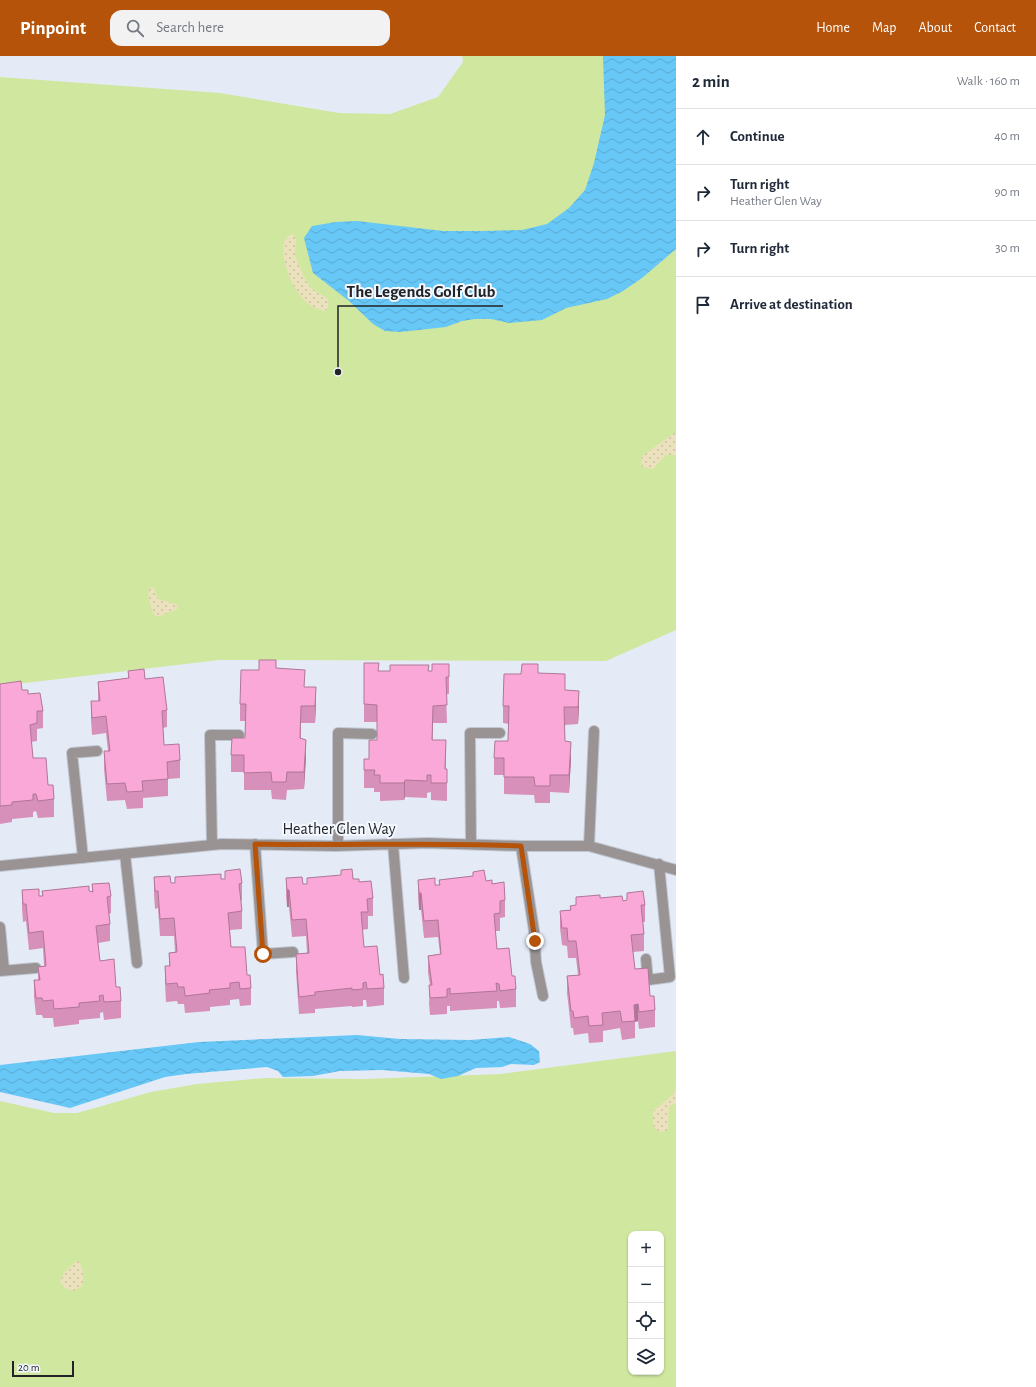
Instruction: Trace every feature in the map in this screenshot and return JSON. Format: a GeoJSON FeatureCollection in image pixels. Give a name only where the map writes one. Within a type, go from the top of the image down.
{"type":"FeatureCollection","features":[{"type":"Feature","properties":{"kind":"street"},"geometry":{"type":"LineString","coordinates":[[589,846],[594,731]]}},
{"type":"Feature","properties":{"kind":"street"},"geometry":{"type":"LineString","coordinates":[[338,845],[338,733],[372,734]]}},
{"type":"Feature","properties":{"kind":"street"},"geometry":{"type":"LineString","coordinates":[[471,844],[470,733],[500,733]]}},
{"type":"Feature","properties":{"kind":"street"},"geometry":{"type":"LineString","coordinates":[[212,845],[210,735],[238,736]]}},
{"type":"Feature","properties":{"kind":"street"},"geometry":{"type":"LineString","coordinates":[[83,858],[72,753],[97,751]]}},
{"type":"Feature","properties":{"kind":"street"},"geometry":{"type":"LineString","coordinates":[[255,844],[263,954],[293,952]]}},
{"type":"Feature","properties":{"kind":"street"},"geometry":{"type":"LineString","coordinates":[[393,844],[404,978]]}},
{"type":"Feature","properties":{"kind":"street","name":"Heather Glen Way"},"geometry":{"type":"LineString","coordinates":[[0,866],[212,845],[471,844],[589,846],[659,864],[676,870]]}},
{"type":"Feature","properties":{"kind":"street"},"geometry":{"type":"LineString","coordinates":[[521,846],[534,931],[536,962],[543,996]]}},
{"type":"Feature","properties":{"kind":"street"},"geometry":{"type":"LineString","coordinates":[[125,854],[137,963]]}},
{"type":"Feature","properties":{"kind":"street"},"geometry":{"type":"LineString","coordinates":[[646,959],[648,980],[670,977],[659,864]]}},
{"type":"Feature","properties":{"kind":"street"},"geometry":{"type":"LineString","coordinates":[[0,927],[2,970],[36,968]]}},
{"type":"Feature","properties":{"kind":"green space"},"geometry":{"type":"Polygon","coordinates":[[[462,56],[676,56],[676,630],[606,661],[219,660],[0,686],[0,77],[220,93],[339,113],[390,114],[438,97],[463,62],[462,56]]]}},
{"type":"Feature","properties":{"kind":"green space"},"geometry":{"type":"Polygon","coordinates":[[[676,1051],[676,1387],[0,1387],[0,1101],[54,1113],[77,1113],[151,1092],[197,1084],[265,1078],[364,1079],[501,1074],[676,1051]]]}},
{"type":"Feature","properties":{"kind":"sand"},"geometry":{"type":"Polygon","coordinates":[[[293,234],[296,240],[295,256],[305,279],[311,288],[328,299],[328,308],[325,311],[307,303],[291,281],[283,252],[284,244],[287,238],[293,234]]]}},
{"type":"Feature","properties":{"kind":"sand"},"geometry":{"type":"Polygon","coordinates":[[[674,433],[676,434],[676,455],[666,455],[653,469],[642,467],[641,459],[645,454],[674,433]]]}},
{"type":"Feature","properties":{"kind":"sand"},"geometry":{"type":"Polygon","coordinates":[[[150,587],[154,588],[158,599],[176,604],[178,609],[157,617],[153,614],[148,597],[150,587]]]}},
{"type":"Feature","properties":{"kind":"sand"},"geometry":{"type":"Polygon","coordinates":[[[676,1083],[676,1103],[669,1106],[667,1131],[658,1132],[653,1125],[653,1111],[674,1094],[676,1083]]]}},
{"type":"Feature","properties":{"kind":"sand"},"geometry":{"type":"Polygon","coordinates":[[[78,1260],[82,1270],[83,1279],[82,1286],[74,1291],[65,1288],[60,1282],[65,1271],[78,1260]]]}},
{"type":"Feature","properties":{"kind":"water"},"geometry":{"type":"Polygon","coordinates":[[[603,56],[676,56],[676,249],[642,278],[623,291],[607,299],[566,308],[542,320],[509,323],[491,319],[475,319],[462,321],[446,327],[400,332],[385,331],[373,324],[349,301],[313,273],[304,238],[312,226],[336,222],[357,221],[443,231],[522,230],[547,224],[569,208],[585,190],[594,163],[605,115],[603,56]]]}},
{"type":"Feature","properties":{"kind":"water"},"geometry":{"type":"Polygon","coordinates":[[[357,1035],[400,1039],[470,1040],[509,1037],[530,1044],[539,1051],[540,1062],[534,1065],[511,1064],[502,1067],[476,1068],[458,1076],[441,1079],[429,1074],[382,1070],[340,1071],[313,1076],[283,1077],[278,1071],[267,1067],[186,1074],[165,1077],[70,1108],[0,1092],[0,1065],[199,1042],[357,1035]]]}},
{"type":"Feature","properties":{"kind":"building"},"geometry":{"type":"Polygon","coordinates":[[[259,660],[276,660],[276,668],[305,670],[304,687],[316,687],[315,706],[301,706],[300,738],[306,740],[304,772],[287,772],[286,782],[272,782],[271,772],[244,773],[244,755],[231,755],[232,738],[245,738],[246,704],[240,704],[241,670],[259,670],[259,660]]]}},
{"type":"Feature","properties":{"kind":"building"},"geometry":{"type":"Polygon","coordinates":[[[364,663],[379,663],[378,671],[390,671],[390,665],[429,665],[428,671],[432,671],[432,664],[449,664],[449,677],[446,677],[447,705],[433,706],[432,740],[446,740],[445,769],[447,769],[447,783],[431,783],[431,775],[427,775],[427,781],[405,780],[404,783],[380,783],[380,775],[374,775],[375,770],[364,770],[364,759],[369,759],[369,740],[377,740],[377,705],[364,704],[364,663]]]}},
{"type":"Feature","properties":{"kind":"building"},"geometry":{"type":"Polygon","coordinates":[[[522,664],[538,664],[538,673],[565,674],[565,690],[579,691],[578,707],[564,707],[565,741],[571,742],[569,775],[550,775],[550,786],[535,786],[534,777],[504,777],[504,758],[494,758],[495,741],[508,741],[509,706],[503,706],[504,674],[521,674],[522,664]]]}},
{"type":"Feature","properties":{"kind":"building"},"geometry":{"type":"Polygon","coordinates":[[[144,669],[145,679],[163,677],[167,710],[162,711],[164,745],[179,744],[180,760],[167,762],[168,779],[142,781],[143,791],[127,792],[125,783],[107,784],[104,751],[110,751],[106,716],[92,718],[91,701],[100,701],[98,682],[129,678],[128,671],[144,669]]]}},
{"type":"Feature","properties":{"kind":"building"},"geometry":{"type":"Polygon","coordinates":[[[21,681],[22,690],[28,690],[28,694],[40,693],[43,711],[37,711],[37,723],[30,725],[33,758],[46,758],[48,785],[53,785],[54,799],[38,801],[36,794],[33,794],[33,800],[12,802],[12,805],[0,806],[0,684],[21,681]]]}},
{"type":"Feature","properties":{"kind":"building"},"geometry":{"type":"Polygon","coordinates":[[[240,869],[242,883],[239,884],[242,911],[228,913],[231,947],[245,947],[247,975],[250,975],[251,988],[240,989],[239,982],[230,983],[230,988],[209,990],[210,993],[185,996],[184,987],[178,987],[177,983],[166,984],[165,966],[170,966],[169,953],[177,952],[174,918],[160,919],[158,891],[155,891],[154,877],[170,876],[171,883],[175,883],[175,877],[221,874],[221,879],[225,879],[225,871],[240,869]]]}},
{"type":"Feature","properties":{"kind":"building"},"geometry":{"type":"Polygon","coordinates":[[[352,869],[353,879],[359,879],[359,882],[371,881],[373,898],[367,899],[368,912],[361,912],[364,947],[377,946],[380,975],[383,974],[384,988],[367,989],[366,982],[363,983],[363,989],[352,990],[352,988],[315,992],[315,995],[299,997],[296,954],[309,953],[306,919],[292,920],[289,890],[287,890],[286,878],[302,877],[303,884],[307,884],[307,878],[341,875],[341,870],[352,869]]]}},
{"type":"Feature","properties":{"kind":"building"},"geometry":{"type":"Polygon","coordinates":[[[484,870],[486,881],[492,880],[492,884],[504,882],[505,900],[500,901],[500,913],[494,914],[497,949],[509,948],[512,976],[515,976],[516,989],[500,991],[499,984],[496,983],[497,991],[450,994],[450,988],[447,989],[447,997],[430,998],[429,985],[432,985],[428,956],[441,954],[438,920],[424,921],[418,880],[435,878],[435,885],[440,885],[439,880],[473,876],[473,872],[484,870]]]}},
{"type":"Feature","properties":{"kind":"building"},"geometry":{"type":"Polygon","coordinates":[[[109,883],[111,896],[107,897],[110,924],[96,926],[100,961],[114,959],[116,987],[120,987],[121,1001],[104,1002],[103,995],[99,996],[100,1001],[79,1003],[79,1007],[54,1009],[53,1000],[43,1001],[42,998],[36,998],[34,980],[40,980],[38,967],[46,966],[43,931],[29,933],[26,904],[23,904],[22,890],[39,889],[39,896],[43,896],[42,891],[89,886],[89,891],[93,892],[92,884],[109,883]]]}},
{"type":"Feature","properties":{"kind":"building"},"geometry":{"type":"Polygon","coordinates":[[[643,891],[645,905],[641,905],[644,934],[631,935],[635,969],[648,968],[650,996],[654,996],[655,1010],[639,1012],[638,1004],[634,1005],[635,1021],[622,1022],[620,1011],[602,1013],[603,1025],[589,1026],[588,1016],[574,1018],[573,1011],[571,1011],[567,976],[580,975],[576,941],[568,941],[567,928],[562,928],[560,911],[571,910],[570,906],[576,905],[576,897],[600,895],[600,898],[622,896],[623,901],[627,900],[627,893],[643,891]]]}},
{"type":"Feature","properties":{"kind":"place","name":"The Legends Golf Club"},"geometry":{"type":"Point","coordinates":[338,372]}},
{"type":"Feature","properties":{"kind":"route"},"geometry":{"type":"LineString","coordinates":[[263,954],[255,844],[336,846],[471,844],[521,846],[535,941]]}}]}
